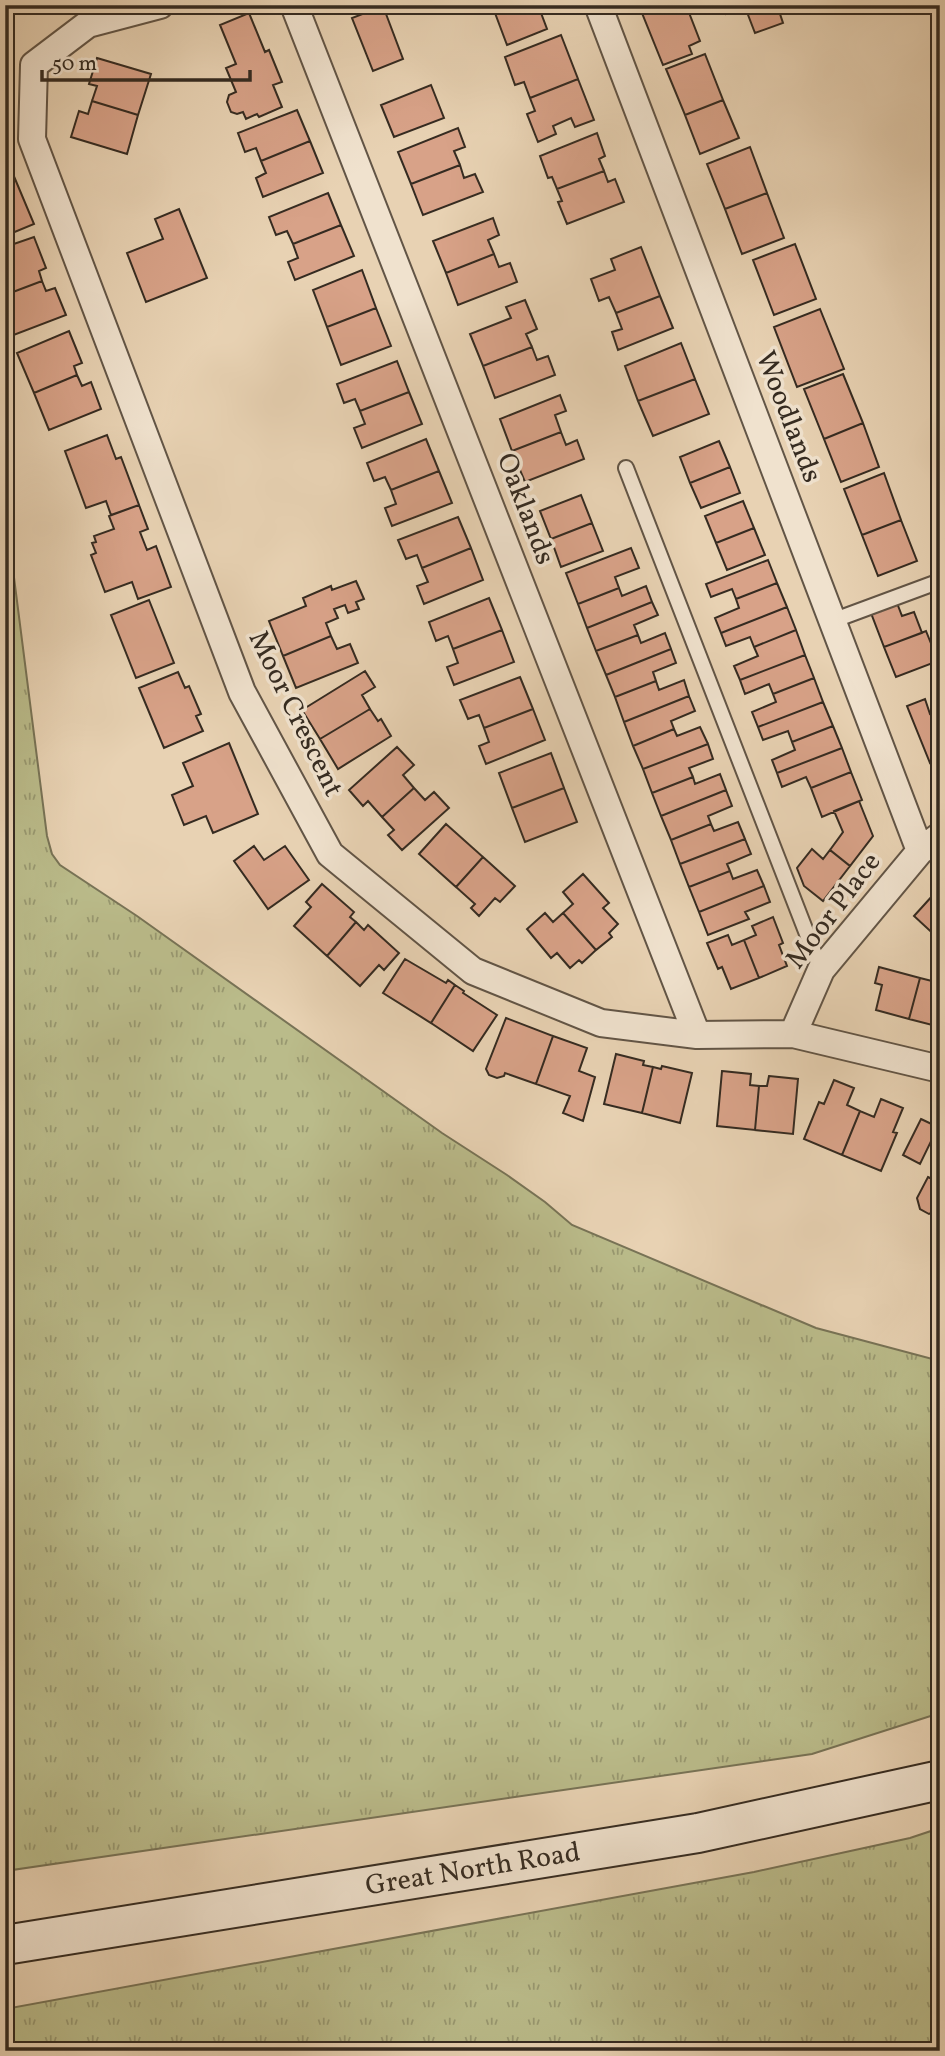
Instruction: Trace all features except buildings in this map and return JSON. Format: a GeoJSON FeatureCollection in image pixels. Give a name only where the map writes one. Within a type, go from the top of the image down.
{"type":"FeatureCollection","features":[{"type":"Feature","properties":{"kind":"main road","name":"Great North Road"},"geometry":{"type":"LineString","coordinates":[[5,1945],[698,1833],[940,1780]]}},
{"type":"Feature","properties":{"kind":"street","name":"Moor Crescent"},"geometry":{"type":"LineString","coordinates":[[160,5],[85,14],[34,65],[32,139],[243,692],[330,854],[473,971],[601,1023],[697,1035],[793,1034],[939,1067]]}},
{"type":"Feature","properties":{"kind":"street","name":"Oaklands"},"geometry":{"type":"LineString","coordinates":[[293,5],[697,1035]]}},
{"type":"Feature","properties":{"kind":"street","name":"Woodlands"},"geometry":{"type":"LineString","coordinates":[[598,5],[832,621],[930,844]]}},
{"type":"Feature","properties":{"kind":"street","name":"Moor Place"},"geometry":{"type":"LineString","coordinates":[[793,1034],[821,971],[930,844]]}},
{"type":"Feature","properties":{"kind":"lane"},"geometry":{"type":"LineString","coordinates":[[626,468],[821,971]]}},
{"type":"Feature","properties":{"kind":"lane"},"geometry":{"type":"LineString","coordinates":[[832,621],[940,581]]}},
{"type":"Feature","properties":{"kind":"green space"},"geometry":{"type":"Polygon","coordinates":[[[5,535],[11,554],[47,836],[52,854],[60,865],[137,916],[442,1133],[507,1175],[572,1225],[816,1328],[940,1361],[940,1713],[812,1754],[5,1871],[5,535]]]}},
{"type":"Feature","properties":{"kind":"green space"},"geometry":{"type":"Polygon","coordinates":[[[940,1828],[940,2051],[5,2051],[5,2009],[754,1872],[910,1838],[940,1828]]]}}]}
